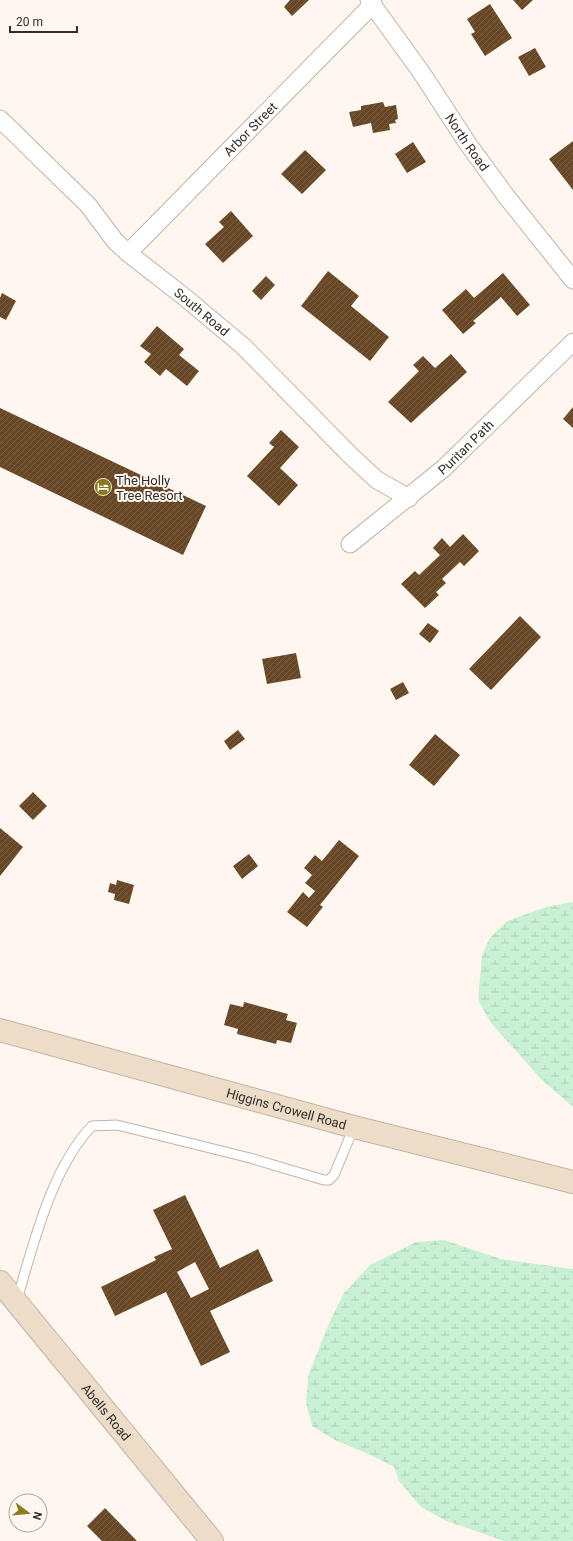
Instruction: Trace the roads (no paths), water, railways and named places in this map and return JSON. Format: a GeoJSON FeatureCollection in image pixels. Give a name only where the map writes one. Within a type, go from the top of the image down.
{"type":"FeatureCollection","features":[{"type":"Feature","properties":{"kind":"main road","name":"Higgins Crowell Road"},"geometry":{"type":"LineString","coordinates":[[0,1030],[354,1127],[573,1182]]}},
{"type":"Feature","properties":{"kind":"main road","name":"Abells Road"},"geometry":{"type":"LineString","coordinates":[[0,1282],[212,1541]]}},
{"type":"Feature","properties":{"kind":"street","name":"Arbor Street"},"geometry":{"type":"LineString","coordinates":[[128,253],[371,2]]}},
{"type":"Feature","properties":{"kind":"street","name":"North Road"},"geometry":{"type":"LineString","coordinates":[[371,2],[421,72],[472,150],[506,196],[573,280]]}},
{"type":"Feature","properties":{"kind":"street","name":"South Road"},"geometry":{"type":"LineString","coordinates":[[0,119],[14,131],[50,169],[88,205],[115,241],[243,346],[351,456],[377,480],[409,498]]}},
{"type":"Feature","properties":{"kind":"street","name":"Puritan Path"},"geometry":{"type":"LineString","coordinates":[[350,544],[409,498],[444,468],[573,342]]}},
{"type":"Feature","properties":{"kind":"lane"},"geometry":{"type":"LineString","coordinates":[[16,1303],[38,1232],[66,1161],[82,1137],[92,1126],[117,1125],[250,1158],[324,1180],[329,1180],[334,1175],[354,1127]]}},
{"type":"Feature","properties":{"kind":"place","name":"The Holly Tree Resort"},"geometry":{"type":"Point","coordinates":[103,487]}}]}
